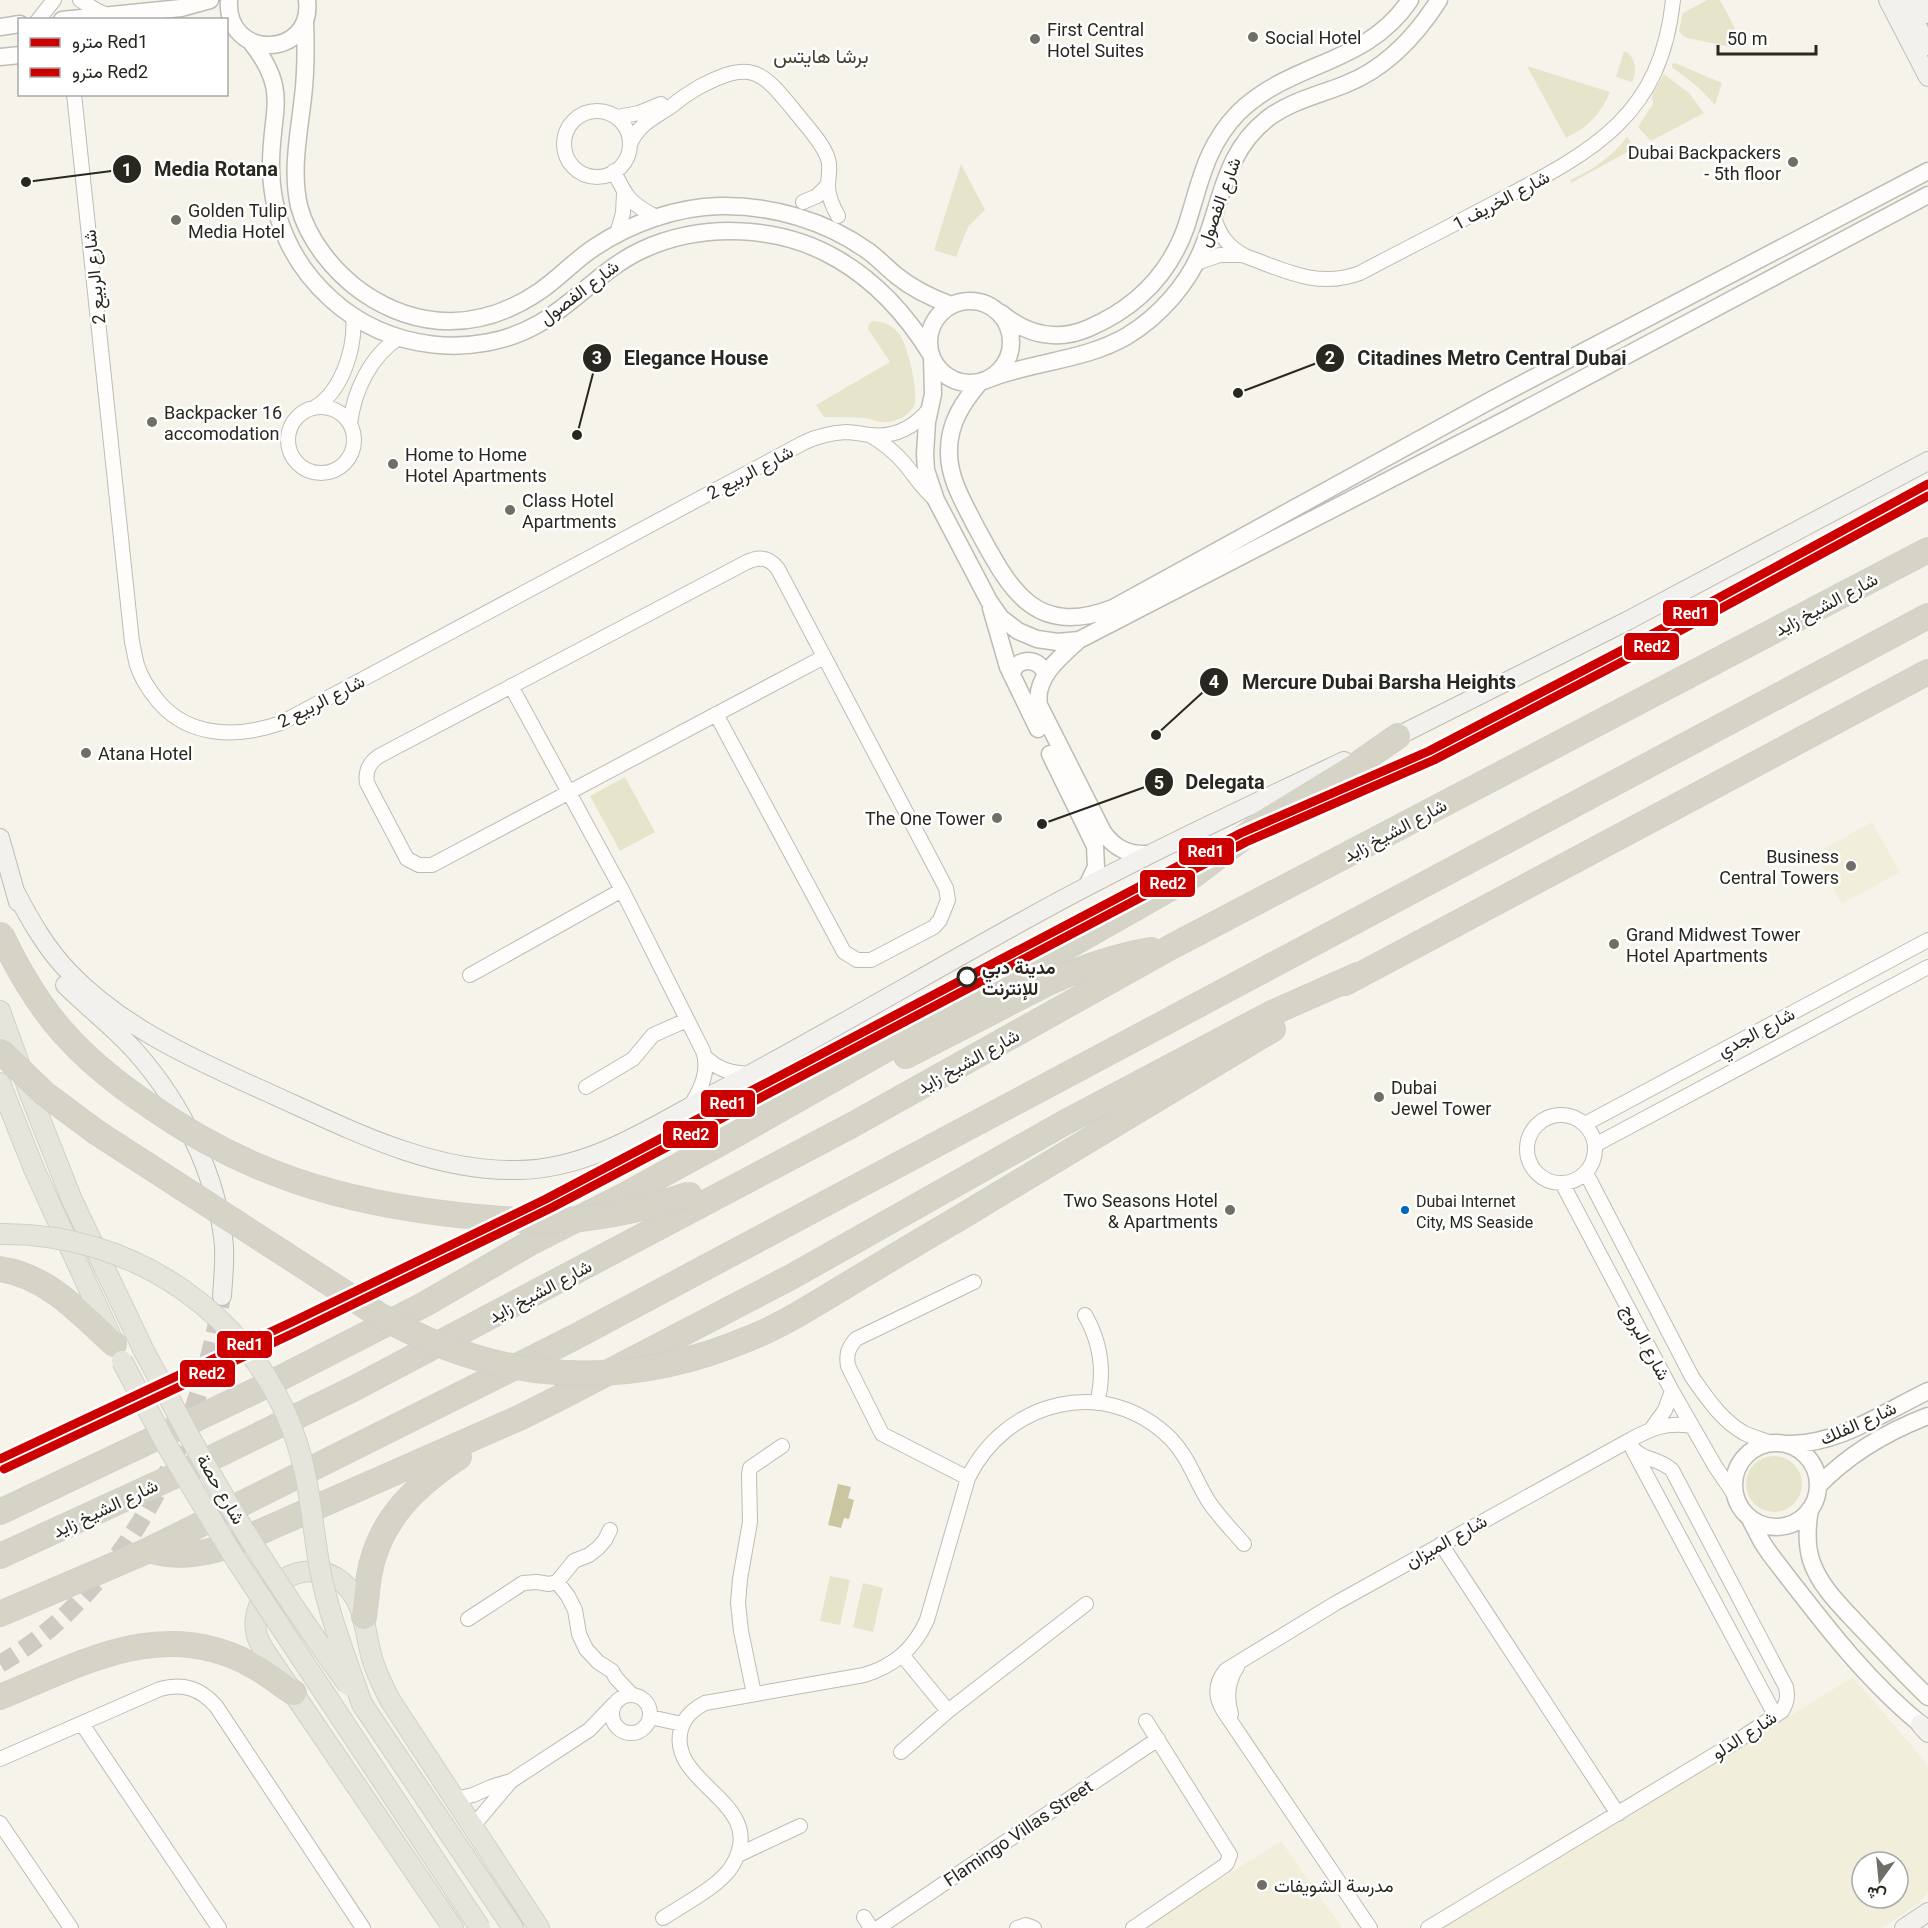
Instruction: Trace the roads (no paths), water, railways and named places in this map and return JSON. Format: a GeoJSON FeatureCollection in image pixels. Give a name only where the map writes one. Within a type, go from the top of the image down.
{"type":"FeatureCollection","features":[{"type":"Feature","properties":{"kind":"highway"},"geometry":{"type":"LineString","coordinates":[[1906,561],[1928,539]]}},
{"type":"Feature","properties":{"kind":"highway","name":"شارع الشيخ زايد"},"geometry":{"type":"LineString","coordinates":[[0,1556],[183,1472],[353,1389],[844,1130],[1171,947],[1928,550]]}},
{"type":"Feature","properties":{"kind":"highway"},"geometry":{"type":"LineString","coordinates":[[0,1614],[149,1550],[573,1338],[1928,616]]}},
{"type":"Feature","properties":{"kind":"highway"},"geometry":{"type":"LineString","coordinates":[[0,1052],[45,1094],[96,1132],[379,1315],[424,1339],[481,1359],[523,1369],[601,1373],[652,1368],[702,1356],[751,1338],[798,1314],[1245,1046],[1358,975],[1928,672]]}},
{"type":"Feature","properties":{"kind":"highway"},"geometry":{"type":"LineString","coordinates":[[0,1512],[261,1388],[425,1304],[530,1243],[733,1136],[1194,875],[1265,821],[1355,766],[1398,736]]}},
{"type":"Feature","properties":{"kind":"highway"},"geometry":{"type":"LineString","coordinates":[[0,933],[13,959],[43,1007],[60,1029],[99,1069],[121,1087],[177,1125],[246,1162],[283,1178],[321,1190],[398,1207],[522,1221],[570,1220],[663,1203],[690,1194],[886,1091],[907,1082],[951,1070]]}},
{"type":"Feature","properties":{"kind":"highway"},"geometry":{"type":"LineString","coordinates":[[733,1136],[807,1106],[1071,972],[1120,957],[1171,947]]}},
{"type":"Feature","properties":{"kind":"highway"},"geometry":{"type":"LineString","coordinates":[[149,1550],[167,1555],[182,1555],[226,1547],[521,1417],[782,1282],[1105,1101],[1272,1013],[1358,975]]}},
{"type":"Feature","properties":{"kind":"highway"},"geometry":{"type":"LineString","coordinates":[[0,1269],[22,1275],[49,1288],[73,1306],[118,1353]]}},
{"type":"Feature","properties":{"kind":"highway"},"geometry":{"type":"LineString","coordinates":[[364,1617],[369,1574],[376,1550],[386,1528],[400,1507],[435,1473],[521,1417]]}},
{"type":"Feature","properties":{"kind":"highway"},"geometry":{"type":"LineString","coordinates":[[0,1501],[97,1466]]}},
{"type":"Feature","properties":{"kind":"highway"},"geometry":{"type":"LineString","coordinates":[[0,1697],[101,1656],[120,1650],[158,1644],[197,1647],[235,1657],[253,1665],[294,1693]]}},
{"type":"Feature","properties":{"kind":"main road"},"geometry":{"type":"LineString","coordinates":[[1904,0],[1928,14]]}},
{"type":"Feature","properties":{"kind":"main road"},"geometry":{"type":"LineString","coordinates":[[1904,0],[1928,46]]}},
{"type":"Feature","properties":{"kind":"main road"},"geometry":{"type":"LineString","coordinates":[[1904,0],[1928,77]]}},
{"type":"Feature","properties":{"kind":"main road"},"geometry":{"type":"LineString","coordinates":[[15,891],[52,952],[69,972],[88,990],[132,1023],[180,1052],[369,1137],[411,1153],[464,1167],[498,1170],[542,1169],[565,1165],[599,1154],[753,1073],[1087,886],[1149,854],[1398,736],[1627,621],[1926,463]]}},
{"type":"Feature","properties":{"kind":"main road"},"geometry":{"type":"LineString","coordinates":[[0,838],[20,912],[44,960],[67,987],[135,1051],[164,1088],[188,1129],[206,1172],[220,1220],[224,1254],[222,1296]]}},
{"type":"Feature","properties":{"kind":"main road","name":"شارع حصة"},"geometry":{"type":"LineString","coordinates":[[0,1011],[72,1200],[144,1351],[209,1471],[298,1613],[513,1928]]}},
{"type":"Feature","properties":{"kind":"main road","name":"شارع حصة"},"geometry":{"type":"LineString","coordinates":[[0,1083],[34,1169],[118,1353],[166,1444],[231,1551],[480,1928]]}},
{"type":"Feature","properties":{"kind":"main road"},"geometry":{"type":"LineString","coordinates":[[0,1234],[41,1235],[65,1239],[135,1261],[198,1299],[250,1352],[276,1394],[296,1439],[308,1486],[325,1592],[362,1704]]}},
{"type":"Feature","properties":{"kind":"main road"},"geometry":{"type":"LineString","coordinates":[[453,1928],[266,1653],[257,1636],[257,1614],[265,1595],[280,1580],[300,1572],[321,1573],[341,1581],[355,1597],[364,1617],[372,1658],[390,1700],[539,1928]]}},
{"type":"Feature","properties":{"kind":"main road"},"geometry":{"type":"LineString","coordinates":[[1904,1928],[1928,1912]]}},
{"type":"Feature","properties":{"kind":"street"},"geometry":{"type":"LineString","coordinates":[[40,18],[54,0]]}},
{"type":"Feature","properties":{"kind":"street"},"geometry":{"type":"LineString","coordinates":[[80,0],[107,15]]}},
{"type":"Feature","properties":{"kind":"street"},"geometry":{"type":"LineString","coordinates":[[80,18],[181,8],[210,0]]}},
{"type":"Feature","properties":{"kind":"street","name":"شارع الفصول"},"geometry":{"type":"LineString","coordinates":[[229,0],[231,21],[268,68],[274,83],[277,99],[271,178],[273,199],[288,245],[310,278],[333,301],[353,316],[376,328],[400,338],[449,346],[496,341],[519,334],[539,323],[597,277],[643,249],[694,234],[744,231],[794,240],[840,260],[891,302],[910,323],[931,355]]}},
{"type":"Feature","properties":{"kind":"street","name":"شارع الفصول"},"geometry":{"type":"LineString","coordinates":[[307,0],[305,71],[296,168],[300,207],[311,236],[328,261],[350,284],[376,301],[404,314],[435,320],[482,319],[524,302],[543,290],[578,260],[617,234],[658,218],[719,206],[766,210],[802,218],[853,242],[868,251],[908,284],[929,296],[951,304]]}},
{"type":"Feature","properties":{"kind":"street","name":"شارع الفصول"},"geometry":{"type":"LineString","coordinates":[[984,380],[1025,367],[1087,354],[1127,336],[1145,323],[1173,297],[1196,262],[1214,217],[1229,168],[1252,133],[1267,119],[1285,108],[1349,83],[1385,62],[1416,32],[1439,0]]}},
{"type":"Feature","properties":{"kind":"street","name":"شارع الخريف 1"},"geometry":{"type":"LineString","coordinates":[[1214,217],[1224,240],[1245,256],[1312,279],[1348,277],[1557,170],[1607,136],[1629,113],[1647,87],[1663,52],[1673,0]]}},
{"type":"Feature","properties":{"kind":"street","name":"شارع الفصول"},"geometry":{"type":"LineString","coordinates":[[1001,313],[1025,330],[1054,336],[1081,332],[1132,304],[1159,277],[1170,261],[1186,226],[1205,162],[1225,128],[1238,113],[1252,100],[1276,84],[1346,55],[1365,44],[1388,26],[1408,2]]}},
{"type":"Feature","properties":{"kind":"street"},"geometry":{"type":"LineString","coordinates":[[228,35],[272,46],[292,38],[305,21]]}},
{"type":"Feature","properties":{"kind":"street"},"geometry":{"type":"LineString","coordinates":[[0,57],[18,55]]}},
{"type":"Feature","properties":{"kind":"street"},"geometry":{"type":"LineString","coordinates":[[680,98],[670,99],[639,113],[617,117],[601,111],[585,113],[567,130],[564,141],[569,162],[582,173],[598,176],[615,171],[626,159],[630,144],[642,125],[680,98],[723,75],[732,72],[751,72],[760,75],[775,87],[806,124],[825,152],[830,167],[828,185],[831,201],[838,216]]}},
{"type":"Feature","properties":{"kind":"street","name":"شارع الربيع 2"},"geometry":{"type":"LineString","coordinates":[[74,96],[132,642],[137,667],[148,689],[164,708],[184,723],[208,732],[245,733],[281,723],[805,442],[826,434],[848,432],[884,435],[898,432],[911,426],[931,406]]}},
{"type":"Feature","properties":{"kind":"street"},"geometry":{"type":"LineString","coordinates":[[617,117],[626,129],[630,144]]}},
{"type":"Feature","properties":{"kind":"street"},"geometry":{"type":"LineString","coordinates":[[615,171],[624,193],[638,207],[658,218]]}},
{"type":"Feature","properties":{"kind":"street"},"geometry":{"type":"LineString","coordinates":[[1087,886],[1096,867],[1095,846],[1011,674],[988,601],[936,500],[926,470],[925,438],[934,382],[929,342],[930,330],[942,311],[951,304],[972,300],[983,302],[1001,313],[1011,333],[1012,344],[1005,364],[967,396],[957,413],[950,440],[950,469],[965,505],[1000,570],[1022,599],[1038,609],[1056,615],[1076,617],[1095,615],[1154,586],[1493,399],[1922,174],[1926,196],[1505,420],[1079,640],[1046,675],[1038,689],[1039,705],[1103,832],[1118,848],[1138,855],[1149,854]]}},
{"type":"Feature","properties":{"kind":"street"},"geometry":{"type":"LineString","coordinates":[[803,202],[817,196],[828,185]]}},
{"type":"Feature","properties":{"kind":"street"},"geometry":{"type":"LineString","coordinates":[[617,234],[623,213],[624,193]]}},
{"type":"Feature","properties":{"kind":"street","name":"شارع الخريف 1"},"geometry":{"type":"LineString","coordinates":[[1196,262],[1220,255],[1245,256]]}},
{"type":"Feature","properties":{"kind":"street"},"geometry":{"type":"LineString","coordinates":[[353,316],[353,338],[348,359],[330,395],[314,408],[299,415],[293,422],[288,437],[290,453],[306,470],[329,472],[344,464],[350,456],[353,446],[350,424],[354,405],[369,368],[382,350],[400,338]]}},
{"type":"Feature","properties":{"kind":"street"},"geometry":{"type":"LineString","coordinates":[[931,355],[938,368],[957,381],[968,383],[984,380]]}},
{"type":"Feature","properties":{"kind":"street"},"geometry":{"type":"LineString","coordinates":[[314,408],[322,407],[338,412],[350,424]]}},
{"type":"Feature","properties":{"kind":"street"},"geometry":{"type":"LineString","coordinates":[[870,435],[890,448],[919,485],[936,500]]}},
{"type":"Feature","properties":{"kind":"street"},"geometry":{"type":"LineString","coordinates":[[716,714],[839,946],[850,957],[856,960],[872,960],[937,924],[948,900],[948,894],[778,569],[763,558],[745,563],[379,756],[369,764],[367,783],[407,859],[419,866],[432,864],[568,793],[716,714],[824,657]]}},
{"type":"Feature","properties":{"kind":"street"},"geometry":{"type":"LineString","coordinates":[[988,601],[1001,618],[1018,631],[1037,639],[1058,642],[1079,640]]}},
{"type":"Feature","properties":{"kind":"street"},"geometry":{"type":"LineString","coordinates":[[1011,674],[1019,663],[1032,661],[1043,669],[1046,675]]}},
{"type":"Feature","properties":{"kind":"street"},"geometry":{"type":"LineString","coordinates":[[511,686],[622,890],[704,1055],[704,1077],[690,1106]]}},
{"type":"Feature","properties":{"kind":"street"},"geometry":{"type":"LineString","coordinates":[[470,975],[622,890]]}},
{"type":"Feature","properties":{"kind":"street","name":"شارع الجدي"},"geometry":{"type":"LineString","coordinates":[[1585,1124],[1928,940]]}},
{"type":"Feature","properties":{"kind":"street","name":"شارع الجدي"},"geometry":{"type":"LineString","coordinates":[[1595,1145],[1928,967]]}},
{"type":"Feature","properties":{"kind":"street"},"geometry":{"type":"LineString","coordinates":[[586,1087],[633,1059],[653,1035],[687,1020]]}},
{"type":"Feature","properties":{"kind":"street"},"geometry":{"type":"LineString","coordinates":[[704,1055],[724,1070],[753,1073]]}},
{"type":"Feature","properties":{"kind":"street"},"geometry":{"type":"LineString","coordinates":[[1558,1114],[1573,1117],[1585,1124],[1593,1136],[1595,1145],[1594,1157],[1586,1173],[1575,1180],[1562,1183],[1546,1180],[1539,1175],[1531,1166],[1527,1154],[1530,1134],[1538,1123],[1558,1114]]}},
{"type":"Feature","properties":{"kind":"street","name":"شارع البروج"},"geometry":{"type":"LineString","coordinates":[[1586,1173],[1692,1377],[1714,1408],[1728,1422],[1745,1433],[1778,1443]]}},
{"type":"Feature","properties":{"kind":"street","name":"شارع البروج"},"geometry":{"type":"LineString","coordinates":[[1562,1183],[1672,1391],[1736,1497]]}},
{"type":"Feature","properties":{"kind":"street"},"geometry":{"type":"LineString","coordinates":[[968,1479],[882,1434],[848,1366],[847,1359],[851,1345],[856,1340],[974,1282]]}},
{"type":"Feature","properties":{"kind":"street"},"geometry":{"type":"LineString","coordinates":[[1085,1315],[1100,1351],[1102,1378],[1097,1403]]}},
{"type":"Feature","properties":{"kind":"street","name":"شارع الميزان"},"geometry":{"type":"LineString","coordinates":[[1370,1928],[1219,1702],[1217,1685],[1221,1677],[1226,1670],[1336,1603],[1442,1544],[1631,1445],[1652,1428],[1665,1410],[1672,1391]]}},
{"type":"Feature","properties":{"kind":"street","name":"شارع الفلك"},"geometry":{"type":"LineString","coordinates":[[1778,1443],[1810,1443],[1837,1436],[1928,1391]]}},
{"type":"Feature","properties":{"kind":"street"},"geometry":{"type":"LineString","coordinates":[[663,1918],[720,1880],[728,1873],[738,1855],[740,1835],[734,1815],[722,1799],[693,1772],[683,1756],[680,1735],[682,1724],[688,1715],[705,1703],[864,1675],[878,1671],[903,1656],[917,1640],[927,1620],[968,1479],[981,1455],[1009,1426],[1038,1411],[1058,1405],[1097,1403],[1111,1406],[1148,1421],[1169,1438],[1186,1458],[1210,1502],[1244,1544]]}},
{"type":"Feature","properties":{"kind":"street","name":"شارع الفلك"},"geometry":{"type":"LineString","coordinates":[[1818,1486],[1864,1447],[1928,1416]]}},
{"type":"Feature","properties":{"kind":"street","name":"شارع الميزان"},"geometry":{"type":"LineString","coordinates":[[1652,1428],[1673,1425],[1692,1426]]}},
{"type":"Feature","properties":{"kind":"street"},"geometry":{"type":"LineString","coordinates":[[1778,1443],[1799,1449],[1810,1459],[1816,1472],[1818,1486],[1810,1509],[1801,1519],[1788,1525],[1774,1526],[1761,1524],[1743,1511],[1736,1497],[1734,1482],[1738,1468],[1746,1456],[1757,1447],[1778,1443]]}},
{"type":"Feature","properties":{"kind":"street"},"geometry":{"type":"LineString","coordinates":[[1631,1445],[1775,1716]]}},
{"type":"Feature","properties":{"kind":"street","name":"شارع الدلو"},"geometry":{"type":"LineString","coordinates":[[1428,1928],[1734,1743],[1782,1711],[1786,1704],[1788,1695],[1786,1687],[1672,1470],[1665,1464],[1641,1456],[1631,1445]]}},
{"type":"Feature","properties":{"kind":"street"},"geometry":{"type":"LineString","coordinates":[[754,1694],[741,1631],[738,1603],[750,1522],[748,1474],[750,1468],[782,1446]]}},
{"type":"Feature","properties":{"kind":"street"},"geometry":{"type":"LineString","coordinates":[[1810,1509],[1808,1538],[1811,1559],[1820,1580],[1833,1598],[1928,1697]]}},
{"type":"Feature","properties":{"kind":"street"},"geometry":{"type":"LineString","coordinates":[[1749,1517],[1762,1542],[1847,1651],[1870,1677],[1925,1729]]}},
{"type":"Feature","properties":{"kind":"street"},"geometry":{"type":"LineString","coordinates":[[468,1619],[523,1583],[557,1582],[574,1561],[589,1555],[598,1548],[610,1530]]}},
{"type":"Feature","properties":{"kind":"street"},"geometry":{"type":"LineString","coordinates":[[1442,1544],[1618,1814]]}},
{"type":"Feature","properties":{"kind":"street"},"geometry":{"type":"LineString","coordinates":[[557,1582],[576,1610],[579,1634],[586,1649],[598,1662],[612,1671],[632,1695]]}},
{"type":"Feature","properties":{"kind":"street"},"geometry":{"type":"LineString","coordinates":[[901,1752],[948,1711],[1086,1604]]}},
{"type":"Feature","properties":{"kind":"street"},"geometry":{"type":"LineString","coordinates":[[903,1656],[948,1711]]}},
{"type":"Feature","properties":{"kind":"street"},"geometry":{"type":"LineString","coordinates":[[616,1678],[616,1702],[611,1713],[613,1723],[620,1731]]}},
{"type":"Feature","properties":{"kind":"street"},"geometry":{"type":"LineString","coordinates":[[0,1759],[170,1687],[180,1686],[201,1692],[216,1706],[363,1928]]}},
{"type":"Feature","properties":{"kind":"street"},"geometry":{"type":"LineString","coordinates":[[454,1799],[473,1795],[491,1786],[511,1781],[589,1730],[626,1695],[644,1700],[648,1705],[650,1717],[646,1727],[636,1733],[599,1728],[589,1730]]}},
{"type":"Feature","properties":{"kind":"street"},"geometry":{"type":"LineString","coordinates":[[650,1717],[682,1724]]}},
{"type":"Feature","properties":{"kind":"street"},"geometry":{"type":"LineString","coordinates":[[1133,1928],[1224,1866],[1230,1855],[1146,1721]]}},
{"type":"Feature","properties":{"kind":"street"},"geometry":{"type":"LineString","coordinates":[[82,1724],[219,1928]]}},
{"type":"Feature","properties":{"kind":"street","name":"Flamingo Villas Street"},"geometry":{"type":"LineString","coordinates":[[878,1928],[1158,1739]]}},
{"type":"Feature","properties":{"kind":"street"},"geometry":{"type":"LineString","coordinates":[[473,1826],[484,1811],[506,1790],[511,1781]]}},
{"type":"Feature","properties":{"kind":"street"},"geometry":{"type":"LineString","coordinates":[[0,1823],[71,1928]]}},
{"type":"Feature","properties":{"kind":"street"},"geometry":{"type":"LineString","coordinates":[[738,1855],[800,1826]]}},
{"type":"Feature","properties":{"kind":"street"},"geometry":{"type":"LineString","coordinates":[[1017,1928],[1026,1925],[1034,1928]]}},
{"type":"Feature","properties":{"kind":"tunnel"},"geometry":{"type":"LineString","coordinates":[[0,1664],[46,1632],[86,1594],[116,1557],[142,1518],[165,1476],[184,1433],[213,1342],[222,1296]]}},
{"type":"Feature","properties":{"kind":"metro line","name":"Red1"},"geometry":{"type":"LineString","coordinates":[[0,1459],[292,1322],[546,1199],[1241,833],[1429,751],[1632,645],[1928,484]]}},
{"type":"Feature","properties":{"kind":"metro line","name":"Red2"},"geometry":{"type":"LineString","coordinates":[[4,1469],[296,1332],[551,1208],[1246,842],[1434,760],[1637,654],[1928,496]]}},
{"type":"Feature","properties":{"kind":"place","name":"Social Hotel"},"geometry":{"type":"Point","coordinates":[1253,37]}},
{"type":"Feature","properties":{"kind":"place","name":"First Central Hotel Suites"},"geometry":{"type":"Point","coordinates":[1035,39]}},
{"type":"Feature","properties":{"kind":"place","name":"Dubai Backpackers - 5th floor"},"geometry":{"type":"Point","coordinates":[1793,162]}},
{"type":"Feature","properties":{"kind":"place","name":"Media Rotana"},"geometry":{"type":"Point","coordinates":[26,182]}},
{"type":"Feature","properties":{"kind":"place","name":"Golden Tulip Media Hotel"},"geometry":{"type":"Point","coordinates":[176,220]}},
{"type":"Feature","properties":{"kind":"place","name":"Citadines Metro Central Dubai"},"geometry":{"type":"Point","coordinates":[1238,393]}},
{"type":"Feature","properties":{"kind":"place","name":"Backpacker 16 accomodation"},"geometry":{"type":"Point","coordinates":[152,422]}},
{"type":"Feature","properties":{"kind":"place","name":"Elegance House"},"geometry":{"type":"Point","coordinates":[577,435]}},
{"type":"Feature","properties":{"kind":"place","name":"Home to Home Hotel Apartments"},"geometry":{"type":"Point","coordinates":[393,464]}},
{"type":"Feature","properties":{"kind":"place","name":"Class Hotel Apartments"},"geometry":{"type":"Point","coordinates":[510,510]}},
{"type":"Feature","properties":{"kind":"place","name":"Mercure Dubai Barsha Heights"},"geometry":{"type":"Point","coordinates":[1156,735]}},
{"type":"Feature","properties":{"kind":"place","name":"Atana Hotel"},"geometry":{"type":"Point","coordinates":[86,753]}},
{"type":"Feature","properties":{"kind":"place","name":"The One Tower"},"geometry":{"type":"Point","coordinates":[997,818]}},
{"type":"Feature","properties":{"kind":"place","name":"Delegata"},"geometry":{"type":"Point","coordinates":[1042,824]}},
{"type":"Feature","properties":{"kind":"place","name":"Business Central Towers"},"geometry":{"type":"Point","coordinates":[1851,866]}},
{"type":"Feature","properties":{"kind":"place","name":"Grand Midwest Tower Hotel Apartments"},"geometry":{"type":"Point","coordinates":[1614,944]}},
{"type":"Feature","properties":{"kind":"place","name":"مدينة دبي للإنترنت"},"geometry":{"type":"Point","coordinates":[967,977]}},
{"type":"Feature","properties":{"kind":"place","name":"Dubai Jewel Tower"},"geometry":{"type":"Point","coordinates":[1379,1097]}},
{"type":"Feature","properties":{"kind":"place","name":"Two Seasons Hotel & Apartments"},"geometry":{"type":"Point","coordinates":[1230,1210]}},
{"type":"Feature","properties":{"kind":"place","name":"Dubai Internet City, MS Seaside"},"geometry":{"type":"Point","coordinates":[1405,1210]}},
{"type":"Feature","properties":{"kind":"place","name":"مدرسة الشويفات"},"geometry":{"type":"Point","coordinates":[1262,1885]}},
{"type":"Feature","properties":{"kind":"district","name":"برشا هايتس"},"geometry":{"type":"Point","coordinates":[821,56]}}]}
